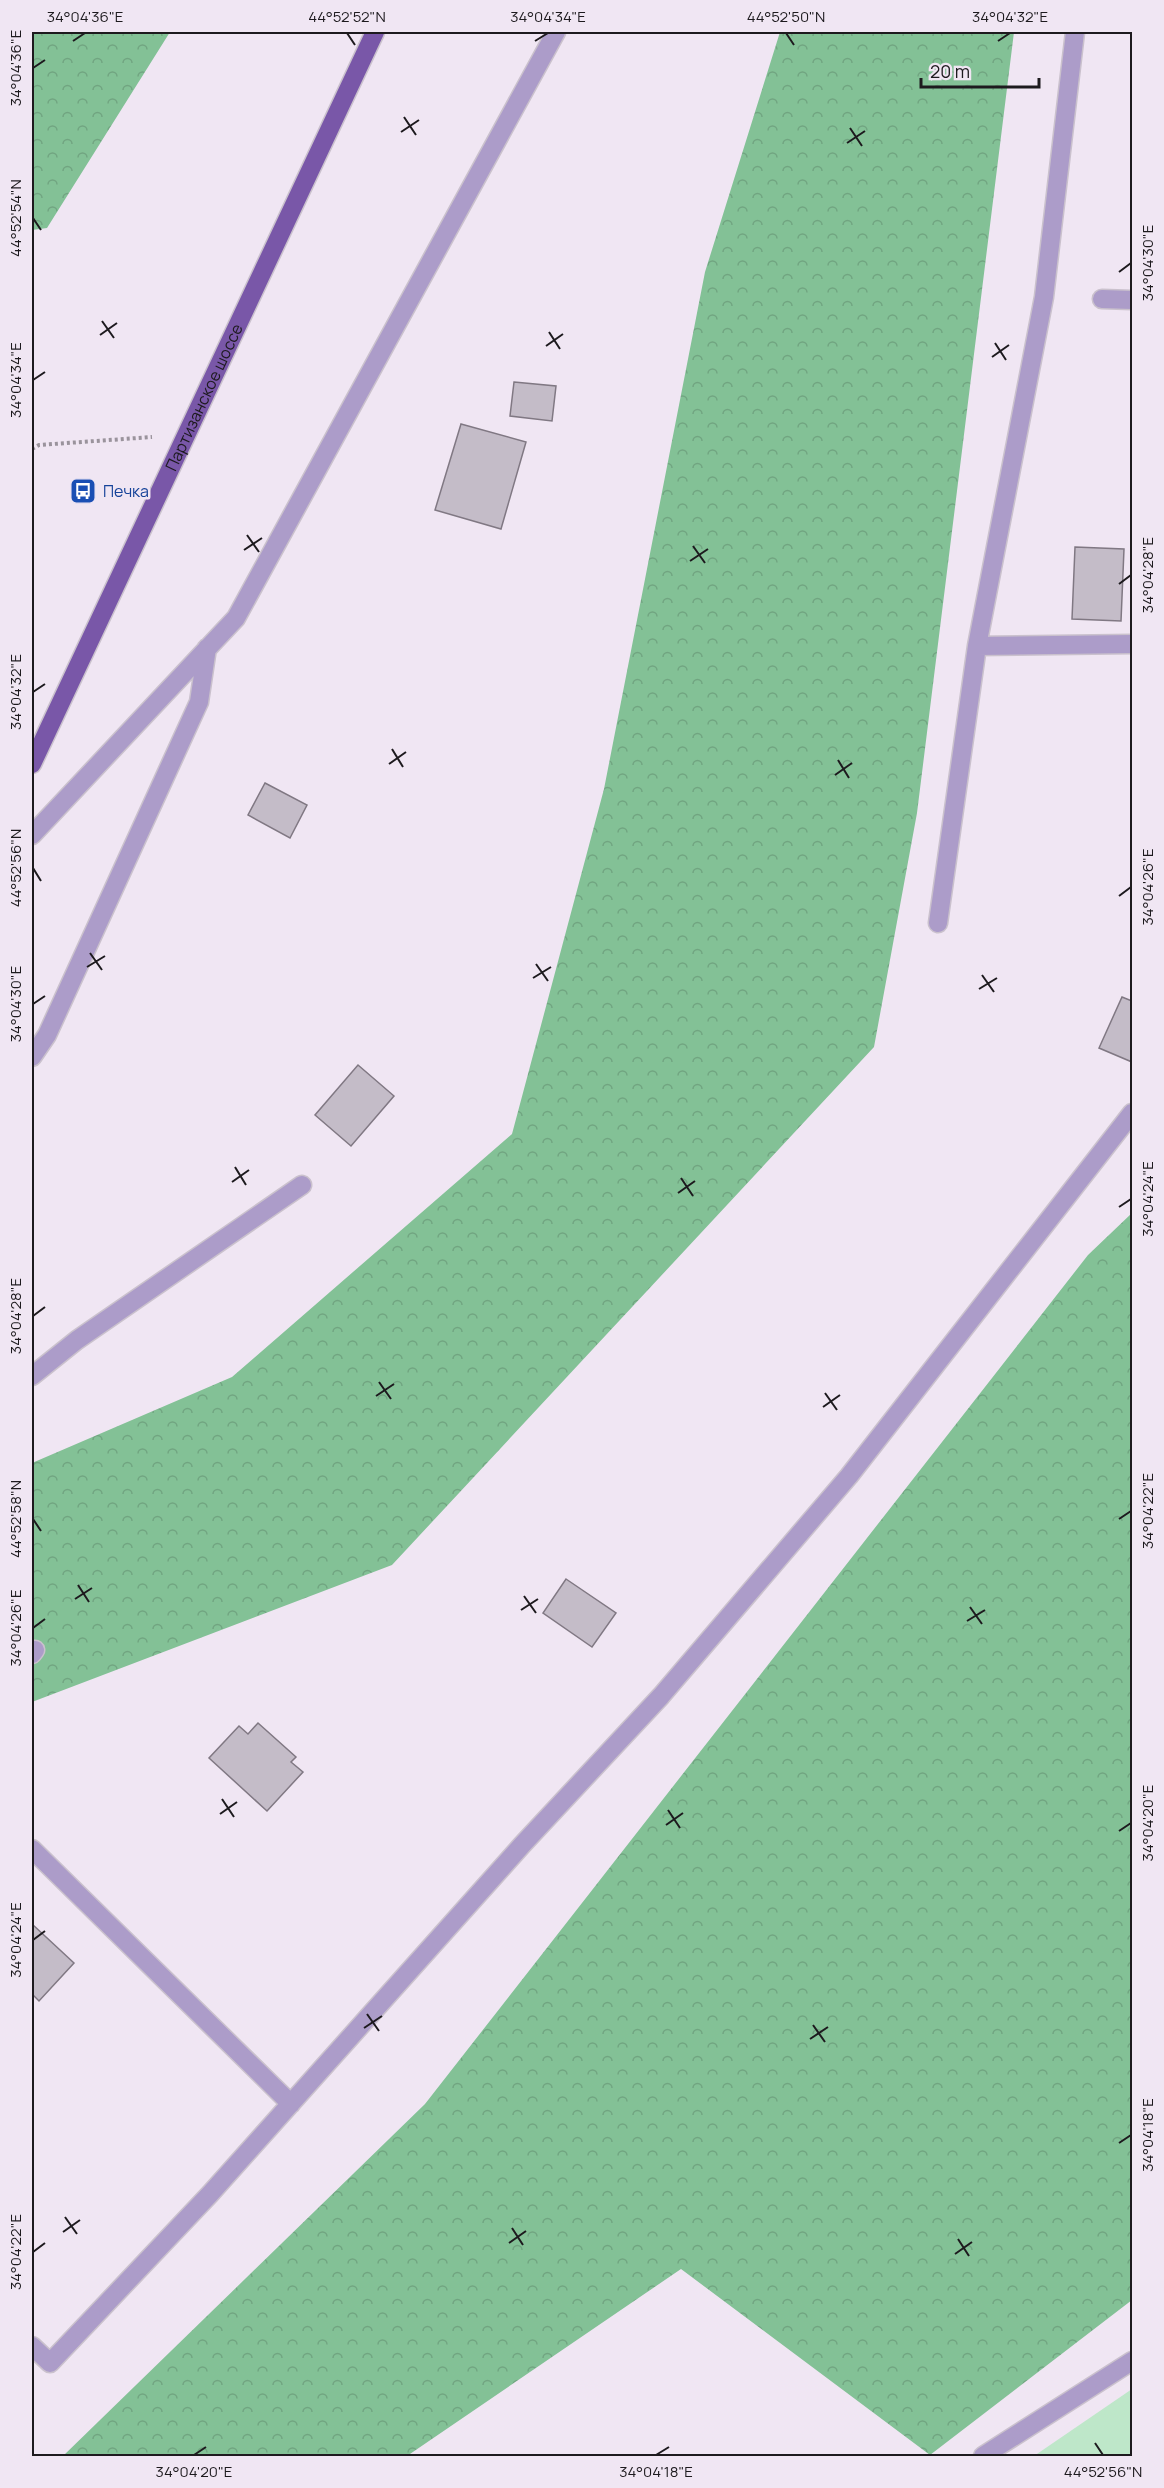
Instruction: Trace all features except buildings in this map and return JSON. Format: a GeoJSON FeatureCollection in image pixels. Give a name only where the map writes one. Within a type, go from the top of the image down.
{"type":"FeatureCollection","features":[{"type":"Feature","properties":{"kind":"main road","name":"Партизанское шоссе"},"geometry":{"type":"LineString","coordinates":[[32,764],[375,32]]}},
{"type":"Feature","properties":{"kind":"street"},"geometry":{"type":"LineString","coordinates":[[32,835],[236,618],[556,32]]}},
{"type":"Feature","properties":{"kind":"street"},"geometry":{"type":"LineString","coordinates":[[938,923],[977,646],[1044,297],[1075,32]]}},
{"type":"Feature","properties":{"kind":"street"},"geometry":{"type":"LineString","coordinates":[[1102,299],[1132,300]]}},
{"type":"Feature","properties":{"kind":"street"},"geometry":{"type":"LineString","coordinates":[[977,646],[1132,644]]}},
{"type":"Feature","properties":{"kind":"street"},"geometry":{"type":"LineString","coordinates":[[32,1057],[47,1035],[199,702],[207,648]]}},
{"type":"Feature","properties":{"kind":"street"},"geometry":{"type":"LineString","coordinates":[[32,2346],[50,2363],[210,2194],[522,1845],[661,1695],[849,1476],[1132,1113]]}},
{"type":"Feature","properties":{"kind":"street"},"geometry":{"type":"LineString","coordinates":[[32,1376],[77,1340],[302,1185]]}},
{"type":"Feature","properties":{"kind":"street"},"geometry":{"type":"LineString","coordinates":[[32,1849],[291,2104]]}},
{"type":"Feature","properties":{"kind":"street"},"geometry":{"type":"LineString","coordinates":[[983,2457],[1132,2361]]}},
{"type":"Feature","properties":{"kind":"path"},"geometry":{"type":"LineString","coordinates":[[32,448],[186,434]]}},
{"type":"Feature","properties":{"kind":"green space"},"geometry":{"type":"Polygon","coordinates":[[[32,32],[170,32],[47,228],[32,230],[32,32]]]}},
{"type":"Feature","properties":{"kind":"green space"},"geometry":{"type":"Polygon","coordinates":[[[780,32],[1014,32],[917,813],[874,1047],[392,1565],[32,1702],[32,1463],[232,1377],[512,1134],[604,789],[705,272],[780,32]]]}},
{"type":"Feature","properties":{"kind":"green space"},"geometry":{"type":"Polygon","coordinates":[[[1132,1213],[1132,2300],[930,2455],[681,2269],[407,2456],[63,2456],[425,2104],[1088,1255],[1132,1213]]]}},
{"type":"Feature","properties":{"kind":"green space"},"geometry":{"type":"Polygon","coordinates":[[[1132,2389],[1132,2456],[1034,2456],[1132,2389]]]}},
{"type":"Feature","properties":{"kind":"place","name":"Печка"},"geometry":{"type":"Point","coordinates":[83,491]}}]}
